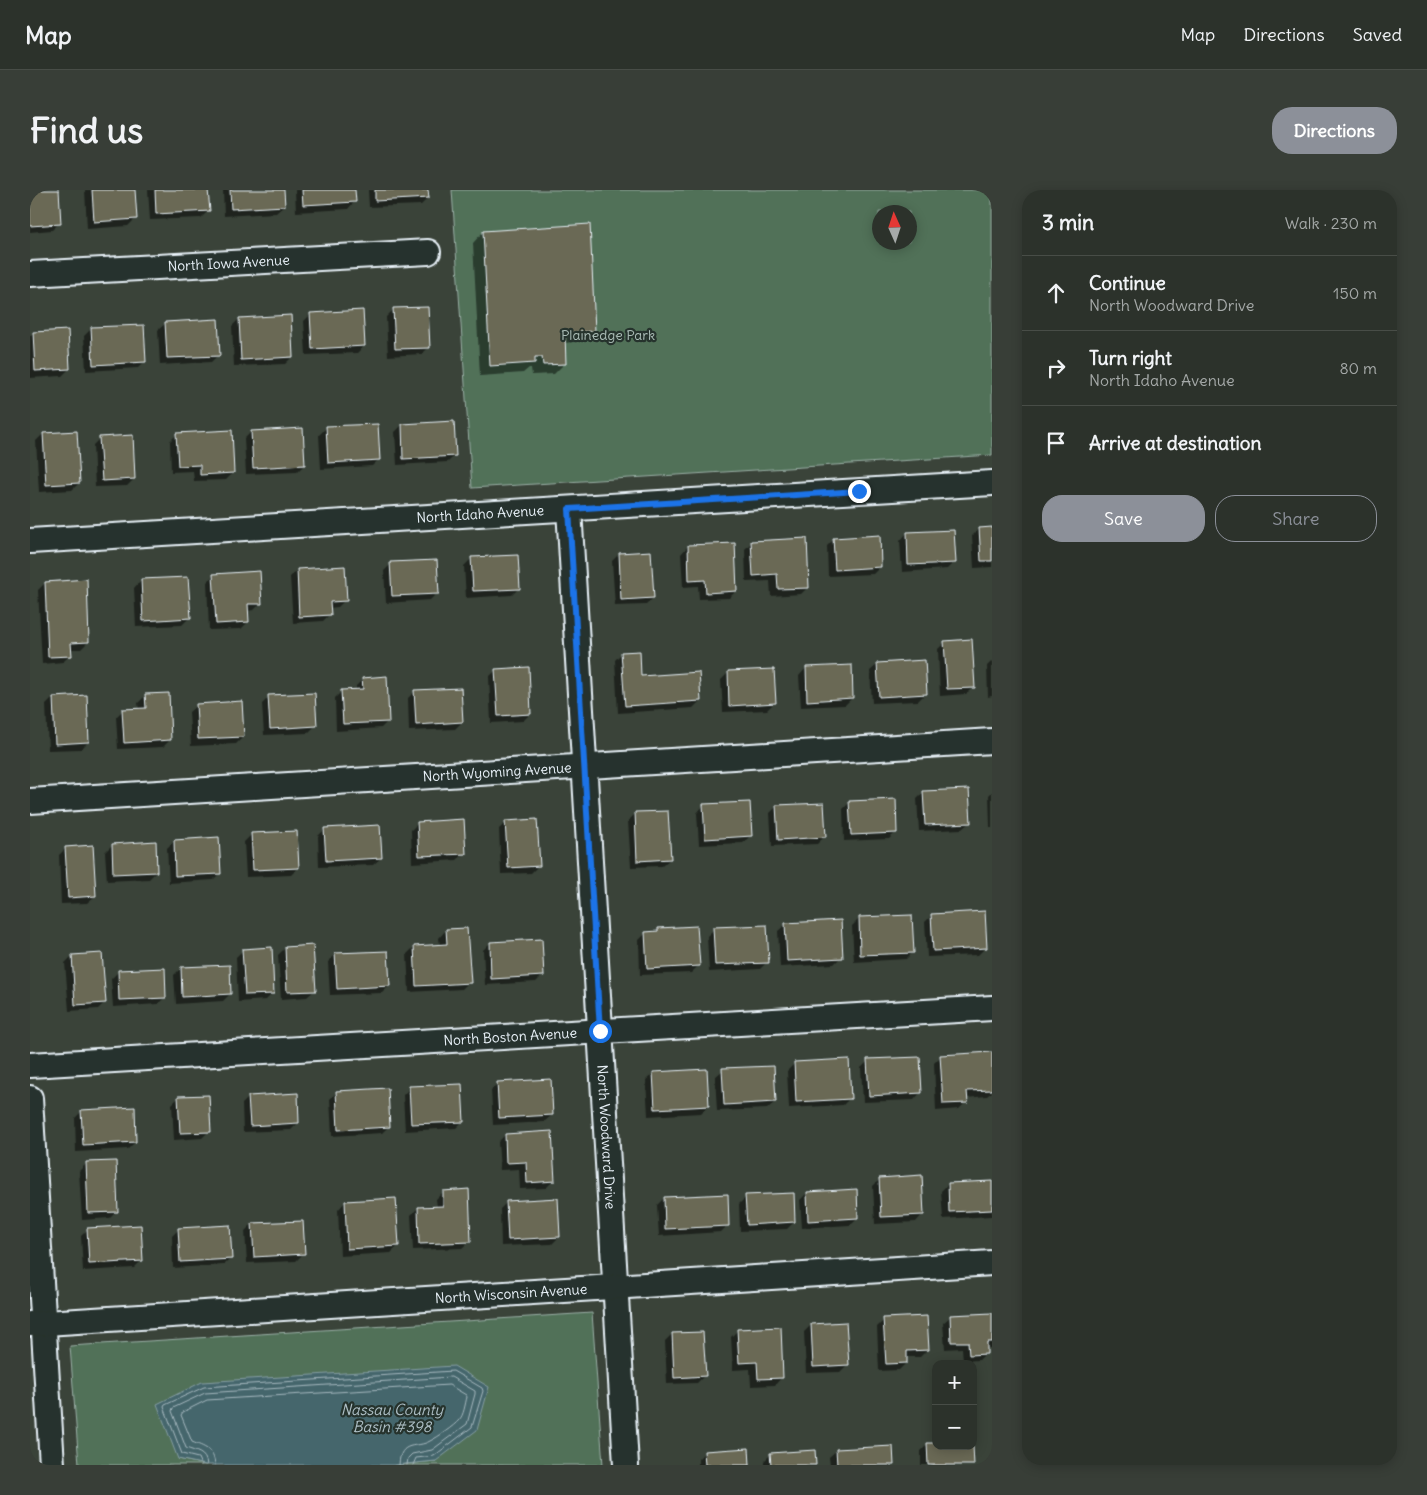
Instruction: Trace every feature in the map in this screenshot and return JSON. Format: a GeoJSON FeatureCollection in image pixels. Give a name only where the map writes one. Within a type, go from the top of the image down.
{"type":"FeatureCollection","features":[{"type":"Feature","properties":{"kind":"street","name":"North Iowa Avenue"},"geometry":{"type":"LineString","coordinates":[[30,274],[428,252]]}},
{"type":"Feature","properties":{"kind":"street","name":"North Idaho Avenue"},"geometry":{"type":"LineString","coordinates":[[30,541],[992,483]]}},
{"type":"Feature","properties":{"kind":"street","name":"North Woodward Drive"},"geometry":{"type":"LineString","coordinates":[[569,509],[626,1465]]}},
{"type":"Feature","properties":{"kind":"street","name":"North Wyoming Avenue"},"geometry":{"type":"LineString","coordinates":[[30,801],[992,741]]}},
{"type":"Feature","properties":{"kind":"street","name":"North Boston Avenue"},"geometry":{"type":"LineString","coordinates":[[30,1065],[992,1008]]}},
{"type":"Feature","properties":{"kind":"street"},"geometry":{"type":"LineString","coordinates":[[30,1098],[37,1323],[52,1465]]}},
{"type":"Feature","properties":{"kind":"street","name":"North Wisconsin Avenue"},"geometry":{"type":"LineString","coordinates":[[37,1323],[992,1263]]}},
{"type":"Feature","properties":{"kind":"green space","name":"Plainedge Park"},"geometry":{"type":"Polygon","coordinates":[[[452,190],[992,190],[992,455],[472,488],[452,190]]]}},
{"type":"Feature","properties":{"kind":"green space"},"geometry":{"type":"Polygon","coordinates":[[[592,1313],[603,1465],[395,1465],[436,1461],[178,1459],[206,1465],[79,1465],[70,1346],[592,1313]]]}},
{"type":"Feature","properties":{"kind":"water","name":"Nassau County Basin #398"},"geometry":{"type":"Polygon","coordinates":[[[454,1366],[489,1387],[477,1430],[436,1461],[395,1465],[206,1465],[178,1459],[157,1404],[202,1382],[454,1366]]]}},
{"type":"Feature","properties":{"kind":"building"},"geometry":{"type":"Polygon","coordinates":[[[30,190],[59,190],[61,224],[30,226],[30,190]]]}},
{"type":"Feature","properties":{"kind":"building"},"geometry":{"type":"Polygon","coordinates":[[[92,190],[135,190],[137,219],[94,222],[92,190]]]}},
{"type":"Feature","properties":{"kind":"building"},"geometry":{"type":"Polygon","coordinates":[[[155,190],[208,190],[210,211],[156,214],[155,190]]]}},
{"type":"Feature","properties":{"kind":"building"},"geometry":{"type":"Polygon","coordinates":[[[230,190],[284,190],[285,206],[231,209],[230,190]]]}},
{"type":"Feature","properties":{"kind":"building"},"geometry":{"type":"Polygon","coordinates":[[[302,190],[355,190],[356,202],[303,205],[302,190]]]}},
{"type":"Feature","properties":{"kind":"building"},"geometry":{"type":"Polygon","coordinates":[[[375,190],[428,190],[429,198],[375,201],[375,190]]]}},
{"type":"Feature","properties":{"kind":"building"},"geometry":{"type":"Polygon","coordinates":[[[590,224],[595,331],[565,333],[566,364],[543,365],[542,357],[535,357],[535,363],[490,366],[483,231],[590,224]]]}},
{"type":"Feature","properties":{"kind":"building"},"geometry":{"type":"Polygon","coordinates":[[[428,307],[430,348],[395,349],[393,308],[428,307]]]}},
{"type":"Feature","properties":{"kind":"building"},"geometry":{"type":"Polygon","coordinates":[[[363,310],[365,346],[312,349],[310,313],[363,310]]]}},
{"type":"Feature","properties":{"kind":"building"},"geometry":{"type":"Polygon","coordinates":[[[291,315],[293,357],[241,360],[239,318],[291,315]]]}},
{"type":"Feature","properties":{"kind":"building"},"geometry":{"type":"Polygon","coordinates":[[[218,319],[220,356],[167,358],[165,322],[218,319]]]}},
{"type":"Feature","properties":{"kind":"building"},"geometry":{"type":"Polygon","coordinates":[[[144,325],[146,362],[93,365],[91,327],[144,325]]]}},
{"type":"Feature","properties":{"kind":"building"},"geometry":{"type":"Polygon","coordinates":[[[68,330],[70,369],[35,371],[33,332],[68,330]]]}},
{"type":"Feature","properties":{"kind":"building"},"geometry":{"type":"Polygon","coordinates":[[[454,421],[456,456],[403,459],[402,424],[454,421]]]}},
{"type":"Feature","properties":{"kind":"building"},"geometry":{"type":"Polygon","coordinates":[[[378,424],[380,460],[328,463],[326,426],[378,424]]]}},
{"type":"Feature","properties":{"kind":"building"},"geometry":{"type":"Polygon","coordinates":[[[303,428],[305,465],[253,468],[251,431],[303,428]]]}},
{"type":"Feature","properties":{"kind":"building"},"geometry":{"type":"Polygon","coordinates":[[[232,430],[234,473],[200,475],[200,465],[178,466],[176,433],[232,430]]]}},
{"type":"Feature","properties":{"kind":"building"},"geometry":{"type":"Polygon","coordinates":[[[77,431],[80,483],[46,485],[43,433],[77,431]]]}},
{"type":"Feature","properties":{"kind":"building"},"geometry":{"type":"Polygon","coordinates":[[[133,435],[135,479],[102,481],[99,437],[133,435]]]}},
{"type":"Feature","properties":{"kind":"building"},"geometry":{"type":"Polygon","coordinates":[[[992,527],[992,561],[981,561],[979,528],[992,527]]]}},
{"type":"Feature","properties":{"kind":"building"},"geometry":{"type":"Polygon","coordinates":[[[954,530],[956,563],[908,565],[907,532],[954,530]]]}},
{"type":"Feature","properties":{"kind":"building"},"geometry":{"type":"Polygon","coordinates":[[[880,535],[881,567],[835,570],[833,538],[880,535]]]}},
{"type":"Feature","properties":{"kind":"building"},"geometry":{"type":"Polygon","coordinates":[[[807,538],[809,588],[778,589],[777,574],[753,576],[751,541],[807,538]]]}},
{"type":"Feature","properties":{"kind":"building"},"geometry":{"type":"Polygon","coordinates":[[[735,543],[737,591],[706,593],[705,580],[689,581],[688,545],[735,543]]]}},
{"type":"Feature","properties":{"kind":"building"},"geometry":{"type":"Polygon","coordinates":[[[651,551],[654,598],[621,600],[619,553],[651,551]]]}},
{"type":"Feature","properties":{"kind":"building"},"geometry":{"type":"Polygon","coordinates":[[[518,555],[520,589],[473,591],[471,557],[518,555]]]}},
{"type":"Feature","properties":{"kind":"building"},"geometry":{"type":"Polygon","coordinates":[[[437,560],[439,594],[392,596],[390,562],[437,560]]]}},
{"type":"Feature","properties":{"kind":"building"},"geometry":{"type":"Polygon","coordinates":[[[345,566],[347,601],[330,602],[331,615],[299,617],[297,569],[345,566]]]}},
{"type":"Feature","properties":{"kind":"building"},"geometry":{"type":"Polygon","coordinates":[[[260,571],[262,604],[248,604],[249,622],[216,624],[213,574],[260,571]]]}},
{"type":"Feature","properties":{"kind":"building"},"geometry":{"type":"Polygon","coordinates":[[[188,577],[191,618],[143,621],[141,579],[188,577]]]}},
{"type":"Feature","properties":{"kind":"building"},"geometry":{"type":"Polygon","coordinates":[[[87,579],[89,642],[71,643],[72,656],[48,657],[45,582],[87,579]]]}},
{"type":"Feature","properties":{"kind":"building"},"geometry":{"type":"Polygon","coordinates":[[[972,639],[975,688],[947,689],[944,641],[972,639]]]}},
{"type":"Feature","properties":{"kind":"building"},"geometry":{"type":"Polygon","coordinates":[[[640,651],[641,676],[699,672],[701,701],[625,706],[621,652],[640,651]]]}},
{"type":"Feature","properties":{"kind":"building"},"geometry":{"type":"Polygon","coordinates":[[[925,660],[927,694],[879,697],[877,663],[925,660]]]}},
{"type":"Feature","properties":{"kind":"building"},"geometry":{"type":"Polygon","coordinates":[[[852,665],[853,698],[807,701],[806,667],[852,665]]]}},
{"type":"Feature","properties":{"kind":"building"},"geometry":{"type":"Polygon","coordinates":[[[529,667],[531,714],[498,716],[495,669],[529,667]]]}},
{"type":"Feature","properties":{"kind":"building"},"geometry":{"type":"Polygon","coordinates":[[[774,669],[776,703],[729,706],[728,671],[774,669]]]}},
{"type":"Feature","properties":{"kind":"building"},"geometry":{"type":"Polygon","coordinates":[[[387,676],[389,722],[343,724],[341,690],[363,689],[362,678],[387,676]]]}},
{"type":"Feature","properties":{"kind":"building"},"geometry":{"type":"Polygon","coordinates":[[[461,688],[463,722],[416,725],[414,690],[461,688]]]}},
{"type":"Feature","properties":{"kind":"building"},"geometry":{"type":"Polygon","coordinates":[[[169,693],[171,740],[124,743],[122,709],[146,708],[145,694],[169,693]]]}},
{"type":"Feature","properties":{"kind":"building"},"geometry":{"type":"Polygon","coordinates":[[[315,693],[317,726],[270,729],[268,695],[315,693]]]}},
{"type":"Feature","properties":{"kind":"building"},"geometry":{"type":"Polygon","coordinates":[[[87,695],[89,742],[55,744],[53,697],[87,695]]]}},
{"type":"Feature","properties":{"kind":"building"},"geometry":{"type":"Polygon","coordinates":[[[242,701],[244,737],[198,739],[196,704],[242,701]]]}},
{"type":"Feature","properties":{"kind":"building"},"geometry":{"type":"Polygon","coordinates":[[[969,789],[971,823],[925,825],[923,791],[969,789]]]}},
{"type":"Feature","properties":{"kind":"building"},"geometry":{"type":"Polygon","coordinates":[[[896,799],[897,833],[851,835],[849,801],[896,799]]]}},
{"type":"Feature","properties":{"kind":"building"},"geometry":{"type":"Polygon","coordinates":[[[750,802],[752,836],[705,839],[703,804],[750,802]]]}},
{"type":"Feature","properties":{"kind":"building"},"geometry":{"type":"Polygon","coordinates":[[[824,803],[826,837],[778,840],[776,805],[824,803]]]}},
{"type":"Feature","properties":{"kind":"building"},"geometry":{"type":"Polygon","coordinates":[[[668,811],[671,859],[637,861],[635,812],[668,811]]]}},
{"type":"Feature","properties":{"kind":"building"},"geometry":{"type":"Polygon","coordinates":[[[464,819],[466,854],[419,856],[417,822],[464,819]]]}},
{"type":"Feature","properties":{"kind":"building"},"geometry":{"type":"Polygon","coordinates":[[[537,819],[540,866],[508,868],[505,821],[537,819]]]}},
{"type":"Feature","properties":{"kind":"building"},"geometry":{"type":"Polygon","coordinates":[[[380,825],[382,858],[326,861],[324,828],[380,825]]]}},
{"type":"Feature","properties":{"kind":"building"},"geometry":{"type":"Polygon","coordinates":[[[297,831],[299,868],[253,870],[251,833],[297,831]]]}},
{"type":"Feature","properties":{"kind":"building"},"geometry":{"type":"Polygon","coordinates":[[[219,837],[221,874],[175,876],[174,840],[219,837]]]}},
{"type":"Feature","properties":{"kind":"building"},"geometry":{"type":"Polygon","coordinates":[[[156,841],[157,872],[113,874],[112,844],[156,841]]]}},
{"type":"Feature","properties":{"kind":"building"},"geometry":{"type":"Polygon","coordinates":[[[93,845],[96,896],[68,898],[65,847],[93,845]]]}},
{"type":"Feature","properties":{"kind":"building"},"geometry":{"type":"Polygon","coordinates":[[[985,911],[987,948],[933,951],[931,914],[985,911]]]}},
{"type":"Feature","properties":{"kind":"building"},"geometry":{"type":"Polygon","coordinates":[[[912,915],[914,953],[860,955],[859,917],[912,915]]]}},
{"type":"Feature","properties":{"kind":"building"},"geometry":{"type":"Polygon","coordinates":[[[841,920],[843,958],[787,961],[785,923],[841,920]]]}},
{"type":"Feature","properties":{"kind":"building"},"geometry":{"type":"Polygon","coordinates":[[[767,925],[769,963],[715,965],[713,927],[767,925]]]}},
{"type":"Feature","properties":{"kind":"building"},"geometry":{"type":"Polygon","coordinates":[[[697,926],[700,966],[647,969],[645,932],[658,931],[658,928],[697,926]]]}},
{"type":"Feature","properties":{"kind":"building"},"geometry":{"type":"Polygon","coordinates":[[[467,928],[471,983],[416,986],[414,946],[447,944],[446,929],[467,928]]]}},
{"type":"Feature","properties":{"kind":"building"},"geometry":{"type":"Polygon","coordinates":[[[542,939],[544,976],[491,979],[490,942],[542,939]]]}},
{"type":"Feature","properties":{"kind":"building"},"geometry":{"type":"Polygon","coordinates":[[[313,945],[316,991],[287,992],[285,947],[313,945]]]}},
{"type":"Feature","properties":{"kind":"building"},"geometry":{"type":"Polygon","coordinates":[[[272,947],[274,994],[245,995],[242,949],[272,947]]]}},
{"type":"Feature","properties":{"kind":"building"},"geometry":{"type":"Polygon","coordinates":[[[388,951],[390,986],[337,989],[335,953],[388,951]]]}},
{"type":"Feature","properties":{"kind":"building"},"geometry":{"type":"Polygon","coordinates":[[[102,953],[106,1003],[75,1005],[72,955],[102,953]]]}},
{"type":"Feature","properties":{"kind":"building"},"geometry":{"type":"Polygon","coordinates":[[[230,965],[231,994],[182,997],[181,967],[230,965]]]}},
{"type":"Feature","properties":{"kind":"building"},"geometry":{"type":"Polygon","coordinates":[[[165,968],[166,998],[119,1000],[118,970],[165,968]]]}},
{"type":"Feature","properties":{"kind":"building"},"geometry":{"type":"Polygon","coordinates":[[[992,1052],[992,1090],[967,1091],[968,1103],[943,1104],[940,1055],[992,1052]]]}},
{"type":"Feature","properties":{"kind":"building"},"geometry":{"type":"Polygon","coordinates":[[[920,1057],[922,1093],[869,1096],[867,1059],[920,1057]]]}},
{"type":"Feature","properties":{"kind":"building"},"geometry":{"type":"Polygon","coordinates":[[[849,1059],[851,1099],[796,1102],[794,1062],[849,1059]]]}},
{"type":"Feature","properties":{"kind":"building"},"geometry":{"type":"Polygon","coordinates":[[[774,1066],[776,1102],[724,1105],[722,1068],[774,1066]]]}},
{"type":"Feature","properties":{"kind":"building"},"geometry":{"type":"Polygon","coordinates":[[[707,1069],[709,1106],[655,1109],[653,1072],[707,1069]]]}},
{"type":"Feature","properties":{"kind":"building"},"geometry":{"type":"Polygon","coordinates":[[[551,1079],[553,1115],[499,1118],[497,1082],[551,1079]]]}},
{"type":"Feature","properties":{"kind":"building"},"geometry":{"type":"Polygon","coordinates":[[[462,1084],[464,1122],[411,1124],[409,1086],[462,1084]]]}},
{"type":"Feature","properties":{"kind":"building"},"geometry":{"type":"Polygon","coordinates":[[[388,1088],[390,1127],[338,1130],[336,1091],[388,1088]]]}},
{"type":"Feature","properties":{"kind":"building"},"geometry":{"type":"Polygon","coordinates":[[[298,1093],[299,1123],[250,1126],[248,1096],[298,1093]]]}},
{"type":"Feature","properties":{"kind":"building"},"geometry":{"type":"Polygon","coordinates":[[[209,1095],[211,1132],[180,1133],[178,1096],[209,1095]]]}},
{"type":"Feature","properties":{"kind":"building"},"geometry":{"type":"Polygon","coordinates":[[[135,1107],[136,1142],[83,1145],[81,1110],[135,1107]]]}},
{"type":"Feature","properties":{"kind":"building"},"geometry":{"type":"Polygon","coordinates":[[[552,1131],[555,1181],[527,1183],[526,1162],[506,1163],[505,1134],[552,1131]]]}},
{"type":"Feature","properties":{"kind":"building"},"geometry":{"type":"Polygon","coordinates":[[[116,1161],[118,1212],[88,1213],[86,1162],[116,1161]]]}},
{"type":"Feature","properties":{"kind":"building"},"geometry":{"type":"Polygon","coordinates":[[[922,1175],[924,1215],[881,1217],[879,1178],[922,1175]]]}},
{"type":"Feature","properties":{"kind":"building"},"geometry":{"type":"Polygon","coordinates":[[[992,1181],[992,1210],[949,1212],[948,1183],[992,1181]]]}},
{"type":"Feature","properties":{"kind":"building"},"geometry":{"type":"Polygon","coordinates":[[[469,1189],[471,1242],[419,1244],[418,1207],[443,1206],[443,1191],[469,1189]]]}},
{"type":"Feature","properties":{"kind":"building"},"geometry":{"type":"Polygon","coordinates":[[[857,1189],[858,1218],[808,1221],[807,1192],[857,1189]]]}},
{"type":"Feature","properties":{"kind":"building"},"geometry":{"type":"Polygon","coordinates":[[[794,1193],[795,1222],[747,1225],[745,1195],[794,1193]]]}},
{"type":"Feature","properties":{"kind":"building"},"geometry":{"type":"Polygon","coordinates":[[[728,1194],[729,1226],[665,1229],[664,1197],[728,1194]]]}},
{"type":"Feature","properties":{"kind":"building"},"geometry":{"type":"Polygon","coordinates":[[[396,1198],[399,1246],[347,1249],[345,1201],[396,1198]]]}},
{"type":"Feature","properties":{"kind":"building"},"geometry":{"type":"Polygon","coordinates":[[[558,1198],[560,1237],[508,1240],[506,1201],[558,1198]]]}},
{"type":"Feature","properties":{"kind":"building"},"geometry":{"type":"Polygon","coordinates":[[[303,1221],[305,1254],[254,1257],[252,1223],[303,1221]]]}},
{"type":"Feature","properties":{"kind":"building"},"geometry":{"type":"Polygon","coordinates":[[[141,1225],[143,1261],[89,1264],[87,1228],[141,1225]]]}},
{"type":"Feature","properties":{"kind":"building"},"geometry":{"type":"Polygon","coordinates":[[[230,1225],[232,1259],[180,1262],[178,1228],[230,1225]]]}},
{"type":"Feature","properties":{"kind":"building"},"geometry":{"type":"Polygon","coordinates":[[[992,1313],[992,1342],[987,1342],[987,1354],[969,1355],[968,1342],[951,1342],[950,1315],[992,1313]]]}},
{"type":"Feature","properties":{"kind":"building"},"geometry":{"type":"Polygon","coordinates":[[[927,1316],[929,1350],[907,1351],[907,1363],[886,1364],[883,1318],[927,1316]]]}},
{"type":"Feature","properties":{"kind":"building"},"geometry":{"type":"Polygon","coordinates":[[[846,1322],[849,1365],[813,1367],[811,1324],[846,1322]]]}},
{"type":"Feature","properties":{"kind":"building"},"geometry":{"type":"Polygon","coordinates":[[[781,1327],[783,1378],[758,1379],[757,1362],[739,1363],[737,1329],[781,1327]]]}},
{"type":"Feature","properties":{"kind":"building"},"geometry":{"type":"Polygon","coordinates":[[[703,1332],[706,1376],[674,1378],[672,1333],[703,1332]]]}},
{"type":"Feature","properties":{"kind":"building"},"geometry":{"type":"Polygon","coordinates":[[[927,1443],[932,1443],[932,1450],[973,1450],[974,1465],[928,1465],[927,1443]]]}},
{"type":"Feature","properties":{"kind":"building"},"geometry":{"type":"Polygon","coordinates":[[[893,1446],[894,1465],[837,1465],[836,1449],[893,1446]]]}},
{"type":"Feature","properties":{"kind":"building"},"geometry":{"type":"Polygon","coordinates":[[[749,1448],[750,1465],[705,1465],[704,1451],[749,1448]]]}},
{"type":"Feature","properties":{"kind":"building"},"geometry":{"type":"Polygon","coordinates":[[[815,1450],[816,1465],[771,1465],[770,1453],[815,1450]]]}},
{"type":"Feature","properties":{"kind":"route"},"geometry":{"type":"LineString","coordinates":[[600,1031],[569,509],[859,491]]}}]}
